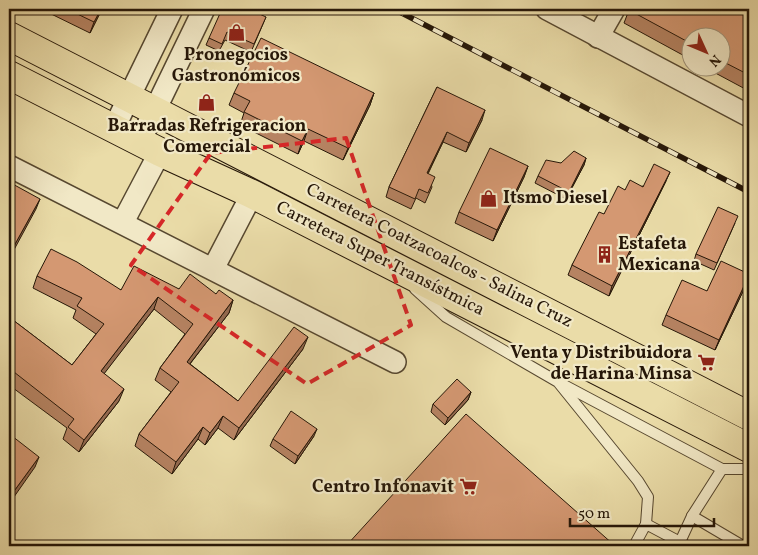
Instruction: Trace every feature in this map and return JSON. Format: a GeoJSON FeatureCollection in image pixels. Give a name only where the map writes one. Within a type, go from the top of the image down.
{"type":"FeatureCollection","features":[{"type":"Feature","properties":{"kind":"main road"},"geometry":{"type":"LineString","coordinates":[[9,36],[128,97]]}},
{"type":"Feature","properties":{"kind":"main road","name":"Carretera Super Transístmica"},"geometry":{"type":"LineString","coordinates":[[9,75],[150,146],[252,194],[749,448]]}},
{"type":"Feature","properties":{"kind":"main road","name":"Carretera Coatzacoalcos - Salina Cruz"},"geometry":{"type":"LineString","coordinates":[[128,97],[749,416]]}},
{"type":"Feature","properties":{"kind":"street"},"geometry":{"type":"LineString","coordinates":[[114,128],[172,9]]}},
{"type":"Feature","properties":{"kind":"street"},"geometry":{"type":"LineString","coordinates":[[122,222],[150,146],[154,110],[204,9]]}},
{"type":"Feature","properties":{"kind":"street"},"geometry":{"type":"LineString","coordinates":[[547,9],[749,116]]}},
{"type":"Feature","properties":{"kind":"street"},"geometry":{"type":"LineString","coordinates":[[598,37],[614,9]]}},
{"type":"Feature","properties":{"kind":"street"},"geometry":{"type":"LineString","coordinates":[[9,166],[395,362]]}},
{"type":"Feature","properties":{"kind":"street"},"geometry":{"type":"LineString","coordinates":[[213,269],[252,194]]}},
{"type":"Feature","properties":{"kind":"lane"},"geometry":{"type":"LineString","coordinates":[[385,262],[446,318],[558,382],[722,469],[749,469]]}},
{"type":"Feature","properties":{"kind":"lane"},"geometry":{"type":"LineString","coordinates":[[558,382],[638,481],[648,497],[646,524],[634,546]]}},
{"type":"Feature","properties":{"kind":"lane"},"geometry":{"type":"LineString","coordinates":[[646,524],[684,544],[692,516],[722,469]]}},
{"type":"Feature","properties":{"kind":"lane"},"geometry":{"type":"LineString","coordinates":[[692,516],[743,546]]}},
{"type":"Feature","properties":{"kind":"highlighted area"},"geometry":{"type":"Polygon","coordinates":[[[346,138],[411,325],[307,384],[131,265],[211,153],[346,138]]]}},
{"type":"Feature","properties":{"kind":"building"},"geometry":{"type":"Polygon","coordinates":[[[67,9],[101,9],[94,22],[67,9]]]}},
{"type":"Feature","properties":{"kind":"building","name":"Pronegocios Gastronómicos"},"geometry":{"type":"Polygon","coordinates":[[[222,9],[249,9],[266,17],[254,44],[227,32],[222,44],[209,38],[222,9]]]}},
{"type":"Feature","properties":{"kind":"building"},"geometry":{"type":"Polygon","coordinates":[[[749,9],[749,75],[730,65],[730,28],[680,28],[680,38],[629,10],[749,9]]]}},
{"type":"Feature","properties":{"kind":"building"},"geometry":{"type":"Polygon","coordinates":[[[261,38],[374,93],[348,148],[308,129],[302,141],[244,112],[250,101],[234,93],[261,38]]]}},
{"type":"Feature","properties":{"kind":"building"},"geometry":{"type":"Polygon","coordinates":[[[437,87],[485,110],[469,143],[447,132],[427,173],[435,177],[428,193],[419,189],[415,199],[389,187],[437,87]]]}},
{"type":"Feature","properties":{"kind":"building"},"geometry":{"type":"Polygon","coordinates":[[[490,148],[528,166],[497,230],[459,212],[490,148]]]}},
{"type":"Feature","properties":{"kind":"building"},"geometry":{"type":"Polygon","coordinates":[[[574,151],[586,158],[569,192],[538,176],[546,160],[561,163],[574,151]]]}},
{"type":"Feature","properties":{"kind":"building"},"geometry":{"type":"Polygon","coordinates":[[[654,164],[670,172],[612,286],[572,265],[599,212],[604,214],[618,186],[625,190],[630,180],[643,187],[654,164]]]}},
{"type":"Feature","properties":{"kind":"building"},"geometry":{"type":"Polygon","coordinates":[[[9,182],[40,199],[9,255],[9,182]]]}},
{"type":"Feature","properties":{"kind":"building"},"geometry":{"type":"Polygon","coordinates":[[[718,207],[738,216],[717,263],[696,254],[718,207]]]}},
{"type":"Feature","properties":{"kind":"building"},"geometry":{"type":"Polygon","coordinates":[[[51,249],[77,262],[121,290],[134,266],[179,289],[190,274],[216,294],[219,290],[233,300],[187,362],[238,401],[294,327],[308,337],[239,428],[223,416],[210,433],[203,427],[176,462],[139,434],[179,382],[160,368],[193,324],[158,297],[101,371],[124,389],[84,440],[68,427],[74,419],[14,372],[9,379],[9,317],[72,365],[104,324],[77,306],[82,298],[37,276],[51,249]]]}},
{"type":"Feature","properties":{"kind":"building"},"geometry":{"type":"Polygon","coordinates":[[[721,261],[749,275],[719,340],[666,315],[682,280],[707,291],[721,261]]]}},
{"type":"Feature","properties":{"kind":"building"},"geometry":{"type":"Polygon","coordinates":[[[457,379],[471,392],[448,418],[433,404],[457,379]]]}},
{"type":"Feature","properties":{"kind":"building"},"geometry":{"type":"Polygon","coordinates":[[[291,411],[317,429],[298,456],[273,439],[291,411]]]}},
{"type":"Feature","properties":{"kind":"building","name":"Centro Infonavit"},"geometry":{"type":"Polygon","coordinates":[[[466,414],[614,545],[346,546],[466,414]]]}},
{"type":"Feature","properties":{"kind":"building"},"geometry":{"type":"Polygon","coordinates":[[[12,436],[39,457],[9,498],[9,440],[12,436]]]}},
{"type":"Feature","properties":{"kind":"railway"},"geometry":{"type":"LineString","coordinates":[[394,9],[749,192]]}},
{"type":"Feature","properties":{"kind":"place","name":"Pronegocios Gastronómicos"},"geometry":{"type":"Point","coordinates":[236,32]}},
{"type":"Feature","properties":{"kind":"place","name":"Barradas Refrigeracion Comercial"},"geometry":{"type":"Point","coordinates":[207,103]}},
{"type":"Feature","properties":{"kind":"place","name":"Itsmo Diesel"},"geometry":{"type":"Point","coordinates":[489,198]}},
{"type":"Feature","properties":{"kind":"place","name":"Estafeta Mexicana"},"geometry":{"type":"Point","coordinates":[604,254]}},
{"type":"Feature","properties":{"kind":"place","name":"Venta y Distribuidora de Harina Minsa"},"geometry":{"type":"Point","coordinates":[706,363]}},
{"type":"Feature","properties":{"kind":"place","name":"Centro Infonavit"},"geometry":{"type":"Point","coordinates":[468,487]}}]}
